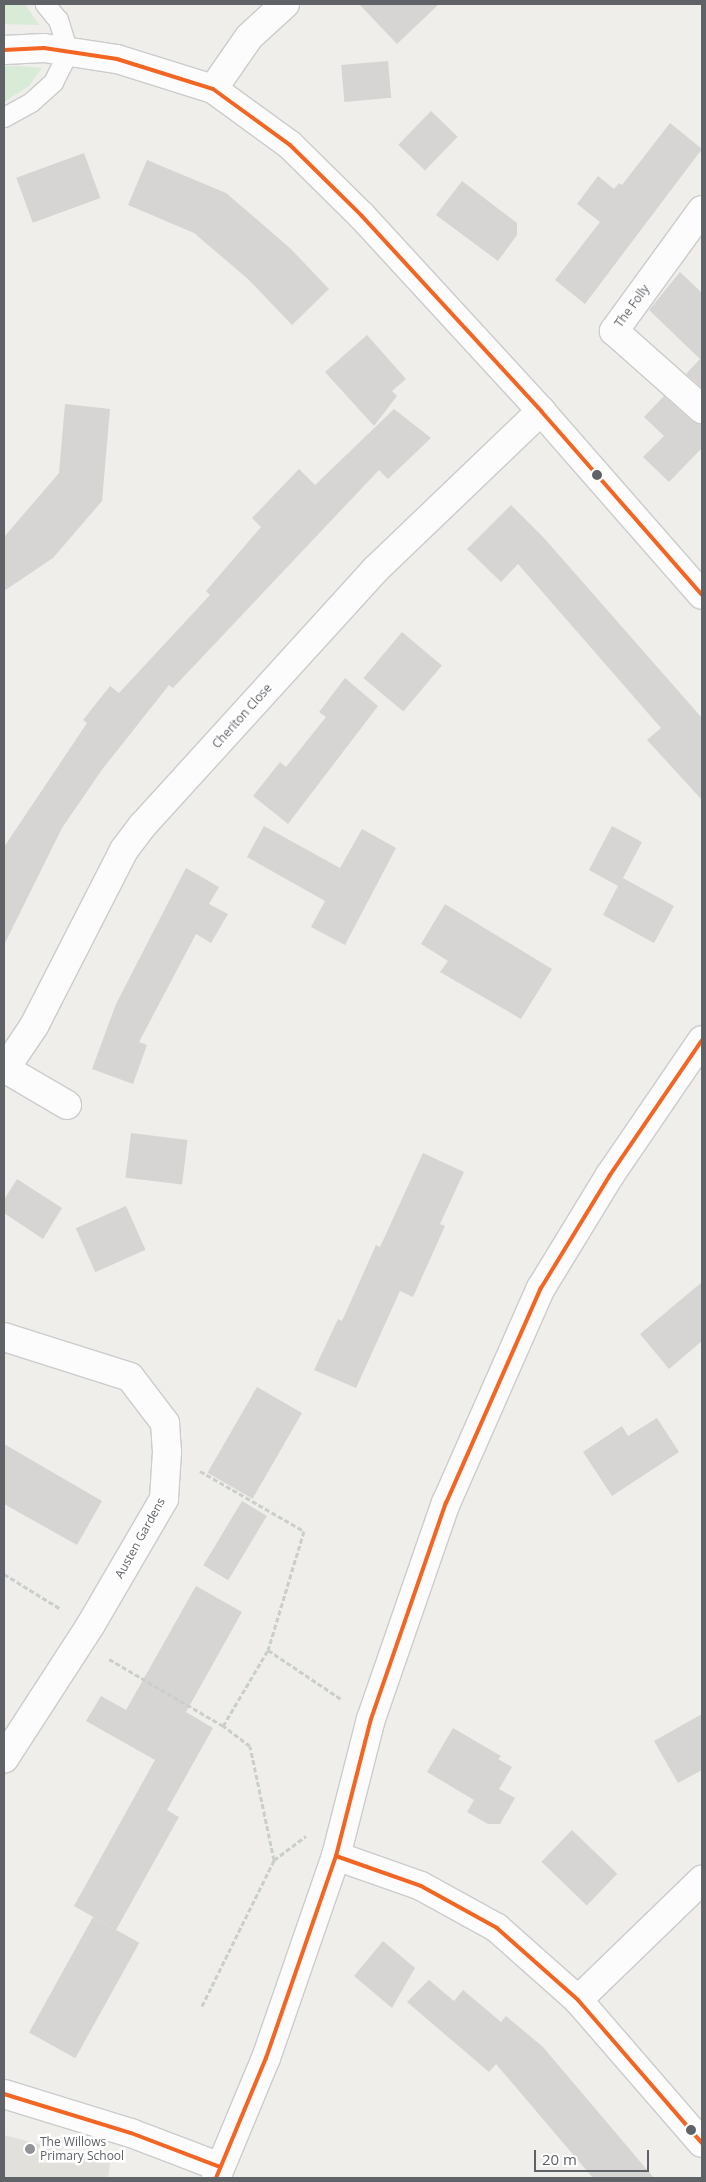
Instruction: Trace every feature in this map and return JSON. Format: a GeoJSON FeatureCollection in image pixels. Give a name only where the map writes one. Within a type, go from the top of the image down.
{"type":"FeatureCollection","features":[{"type":"Feature","properties":{"kind":"street"},"geometry":{"type":"LineString","coordinates":[[213,89],[249,37],[285,4]]}},
{"type":"Feature","properties":{"kind":"street"},"geometry":{"type":"LineString","coordinates":[[4,50],[44,48],[118,59],[213,89],[290,145],[362,216],[541,411],[702,595]]}},
{"type":"Feature","properties":{"kind":"street","name":"The Folly"},"geometry":{"type":"LineString","coordinates":[[702,210],[614,331],[702,409]]}},
{"type":"Feature","properties":{"kind":"street","name":"Cheriton Close"},"geometry":{"type":"LineString","coordinates":[[66,1105],[4,1069],[34,1026],[124,850],[143,825],[375,570],[541,411]]}},
{"type":"Feature","properties":{"kind":"street"},"geometry":{"type":"LineString","coordinates":[[4,2094],[131,2133],[218,2172],[266,2058],[336,1856],[371,1719],[446,1503],[541,1288],[610,1175],[702,1040]]}},
{"type":"Feature","properties":{"kind":"street","name":"Austen Gardens"},"geometry":{"type":"LineString","coordinates":[[4,1337],[130,1377],[165,1423],[167,1452],[164,1499],[85,1634],[4,1760]]}},
{"type":"Feature","properties":{"kind":"street"},"geometry":{"type":"LineString","coordinates":[[336,1856],[421,1886],[462,1906],[497,1928],[578,2000],[702,2143]]}},
{"type":"Feature","properties":{"kind":"street"},"geometry":{"type":"LineString","coordinates":[[578,2000],[702,1880]]}},
{"type":"Feature","properties":{"kind":"lane"},"geometry":{"type":"LineString","coordinates":[[4,117],[31,102],[53,82],[68,52],[58,20],[45,4]]}},
{"type":"Feature","properties":{"kind":"path"},"geometry":{"type":"LineString","coordinates":[[167,1452],[304,1531],[268,1650],[223,1726]]}},
{"type":"Feature","properties":{"kind":"path"},"geometry":{"type":"LineString","coordinates":[[4,1574],[85,1634],[250,1746],[274,1860]]}},
{"type":"Feature","properties":{"kind":"path"},"geometry":{"type":"LineString","coordinates":[[268,1650],[371,1719]]}},
{"type":"Feature","properties":{"kind":"path"},"geometry":{"type":"LineString","coordinates":[[202,2006],[274,1860],[350,1804]]}},
{"type":"Feature","properties":{"kind":"shaded area","name":"The Willows Primary School"},"geometry":{"type":"Polygon","coordinates":[[[4,2135],[110,2163],[108,2178],[4,2178],[4,2135]]]}},
{"type":"Feature","properties":{"kind":"green space"},"geometry":{"type":"Polygon","coordinates":[[[4,4],[25,4],[39,25],[4,24],[4,4]]]}},
{"type":"Feature","properties":{"kind":"green space"},"geometry":{"type":"Polygon","coordinates":[[[4,66],[42,68],[29,86],[4,102],[4,66]]]}},
{"type":"Feature","properties":{"kind":"building"},"geometry":{"type":"Polygon","coordinates":[[[359,4],[439,4],[397,44],[359,4]]]}},
{"type":"Feature","properties":{"kind":"building"},"geometry":{"type":"Polygon","coordinates":[[[388,61],[391,98],[344,102],[341,65],[388,61]]]}},
{"type":"Feature","properties":{"kind":"building"},"geometry":{"type":"Polygon","coordinates":[[[431,111],[458,137],[425,171],[398,145],[431,111]]]}},
{"type":"Feature","properties":{"kind":"building"},"geometry":{"type":"Polygon","coordinates":[[[670,123],[702,149],[585,304],[555,280],[600,222],[577,204],[598,176],[614,189],[619,183],[622,185],[670,123]]]}},
{"type":"Feature","properties":{"kind":"building"},"geometry":{"type":"Polygon","coordinates":[[[84,153],[100,198],[33,223],[16,178],[84,153]]]}},
{"type":"Feature","properties":{"kind":"building"},"geometry":{"type":"Polygon","coordinates":[[[147,160],[226,193],[291,249],[329,289],[292,325],[248,279],[194,233],[128,205],[147,160]]]}},
{"type":"Feature","properties":{"kind":"building"},"geometry":{"type":"Polygon","coordinates":[[[462,181],[517,223],[517,235],[498,261],[436,215],[462,181]]]}},
{"type":"Feature","properties":{"kind":"building"},"geometry":{"type":"Polygon","coordinates":[[[680,272],[702,293],[702,388],[686,374],[700,359],[649,310],[680,272]]]}},
{"type":"Feature","properties":{"kind":"building"},"geometry":{"type":"Polygon","coordinates":[[[367,335],[406,379],[392,391],[397,396],[374,426],[325,372],[367,335]]]}},
{"type":"Feature","properties":{"kind":"building"},"geometry":{"type":"Polygon","coordinates":[[[664,396],[692,421],[702,424],[702,448],[669,482],[643,457],[664,436],[644,417],[664,396]]]}},
{"type":"Feature","properties":{"kind":"building"},"geometry":{"type":"Polygon","coordinates":[[[65,404],[110,409],[102,501],[53,558],[4,591],[4,537],[59,473],[65,404]]]}},
{"type":"Feature","properties":{"kind":"building"},"geometry":{"type":"Polygon","coordinates":[[[394,409],[431,438],[388,479],[379,470],[173,688],[169,685],[101,771],[62,828],[4,945],[4,847],[87,723],[83,720],[110,686],[119,693],[210,595],[206,591],[261,527],[252,518],[299,469],[315,485],[394,409]]]}},
{"type":"Feature","properties":{"kind":"building"},"geometry":{"type":"Polygon","coordinates":[[[511,505],[544,538],[702,718],[702,800],[647,740],[661,728],[518,564],[501,582],[467,549],[511,505]]]}},
{"type":"Feature","properties":{"kind":"building"},"geometry":{"type":"Polygon","coordinates":[[[402,632],[442,665],[403,711],[363,678],[402,632]]]}},
{"type":"Feature","properties":{"kind":"building"},"geometry":{"type":"Polygon","coordinates":[[[345,678],[378,706],[288,824],[253,796],[280,762],[286,767],[326,717],[319,712],[345,678]]]}},
{"type":"Feature","properties":{"kind":"building"},"geometry":{"type":"Polygon","coordinates":[[[264,826],[340,868],[362,829],[396,848],[345,945],[311,927],[325,901],[247,857],[264,826]]]}},
{"type":"Feature","properties":{"kind":"building"},"geometry":{"type":"Polygon","coordinates":[[[612,826],[642,842],[623,878],[674,906],[654,943],[603,915],[618,886],[589,870],[612,826]]]}},
{"type":"Feature","properties":{"kind":"building"},"geometry":{"type":"Polygon","coordinates":[[[186,868],[219,887],[209,904],[228,914],[211,943],[196,934],[139,1042],[147,1045],[133,1084],[92,1069],[116,1004],[186,868]]]}},
{"type":"Feature","properties":{"kind":"building"},"geometry":{"type":"Polygon","coordinates":[[[445,904],[552,969],[521,1019],[440,972],[448,961],[421,944],[445,904]]]}},
{"type":"Feature","properties":{"kind":"building"},"geometry":{"type":"Polygon","coordinates":[[[131,1133],[188,1140],[182,1185],[126,1178],[131,1133]]]}},
{"type":"Feature","properties":{"kind":"building"},"geometry":{"type":"Polygon","coordinates":[[[423,1153],[464,1172],[440,1224],[445,1226],[413,1297],[400,1291],[356,1388],[314,1370],[338,1319],[342,1321],[376,1245],[380,1247],[423,1153]]]}},
{"type":"Feature","properties":{"kind":"building"},"geometry":{"type":"Polygon","coordinates":[[[17,1179],[62,1208],[43,1239],[4,1213],[4,1200],[17,1179]]]}},
{"type":"Feature","properties":{"kind":"building"},"geometry":{"type":"Polygon","coordinates":[[[126,1206],[146,1250],[95,1272],[76,1228],[126,1206]]]}},
{"type":"Feature","properties":{"kind":"building"},"geometry":{"type":"Polygon","coordinates":[[[702,1282],[702,1341],[669,1369],[640,1334],[702,1282]]]}},
{"type":"Feature","properties":{"kind":"building"},"geometry":{"type":"Polygon","coordinates":[[[257,1387],[302,1413],[253,1499],[208,1473],[257,1387]]]}},
{"type":"Feature","properties":{"kind":"building"},"geometry":{"type":"Polygon","coordinates":[[[657,1418],[679,1452],[612,1496],[583,1452],[622,1426],[628,1436],[657,1418]]]}},
{"type":"Feature","properties":{"kind":"building"},"geometry":{"type":"Polygon","coordinates":[[[4,1444],[102,1501],[77,1545],[4,1504],[4,1444]]]}},
{"type":"Feature","properties":{"kind":"building"},"geometry":{"type":"Polygon","coordinates":[[[242,1501],[267,1516],[228,1580],[203,1565],[242,1501]]]}},
{"type":"Feature","properties":{"kind":"building"},"geometry":{"type":"Polygon","coordinates":[[[196,1586],[242,1612],[186,1712],[213,1728],[167,1810],[179,1817],[116,1930],[74,1906],[155,1760],[86,1721],[101,1696],[126,1710],[196,1586]]]}},
{"type":"Feature","properties":{"kind":"building"},"geometry":{"type":"Polygon","coordinates":[[[702,1714],[702,1770],[678,1783],[654,1741],[702,1714]]]}},
{"type":"Feature","properties":{"kind":"building"},"geometry":{"type":"Polygon","coordinates":[[[453,1728],[501,1756],[498,1759],[512,1767],[499,1789],[515,1798],[500,1824],[488,1824],[467,1812],[474,1800],[427,1772],[453,1728]]]}},
{"type":"Feature","properties":{"kind":"building"},"geometry":{"type":"Polygon","coordinates":[[[572,1830],[617,1874],[587,1905],[541,1862],[572,1830]]]}},
{"type":"Feature","properties":{"kind":"building"},"geometry":{"type":"Polygon","coordinates":[[[93,1917],[139,1943],[75,2058],[29,2032],[93,1917]]]}},
{"type":"Feature","properties":{"kind":"building"},"geometry":{"type":"Polygon","coordinates":[[[383,1941],[415,1968],[392,2008],[354,1976],[383,1941]]]}},
{"type":"Feature","properties":{"kind":"building"},"geometry":{"type":"Polygon","coordinates":[[[429,1980],[454,2001],[463,1990],[501,2022],[506,2016],[543,2047],[654,2178],[593,2178],[496,2064],[489,2072],[407,2002],[429,1980]]]}},
{"type":"Feature","properties":{"kind":"transit line"},"geometry":{"type":"LineString","coordinates":[[4,50],[44,48],[117,59],[213,89],[290,145],[362,216],[541,411],[702,595]]}},
{"type":"Feature","properties":{"kind":"transit line"},"geometry":{"type":"LineString","coordinates":[[216,2178],[266,2058],[336,1856],[371,1719],[446,1503],[541,1288],[610,1175],[702,1040]]}},
{"type":"Feature","properties":{"kind":"transit line"},"geometry":{"type":"LineString","coordinates":[[336,1856],[421,1886],[497,1928],[578,2000],[702,2143]]}},
{"type":"Feature","properties":{"kind":"transit line"},"geometry":{"type":"LineString","coordinates":[[4,2094],[131,2133],[220,2167]]}},
{"type":"Feature","properties":{"kind":"place","name":"The Willows Primary School"},"geometry":{"type":"Point","coordinates":[30,2149]}}]}
